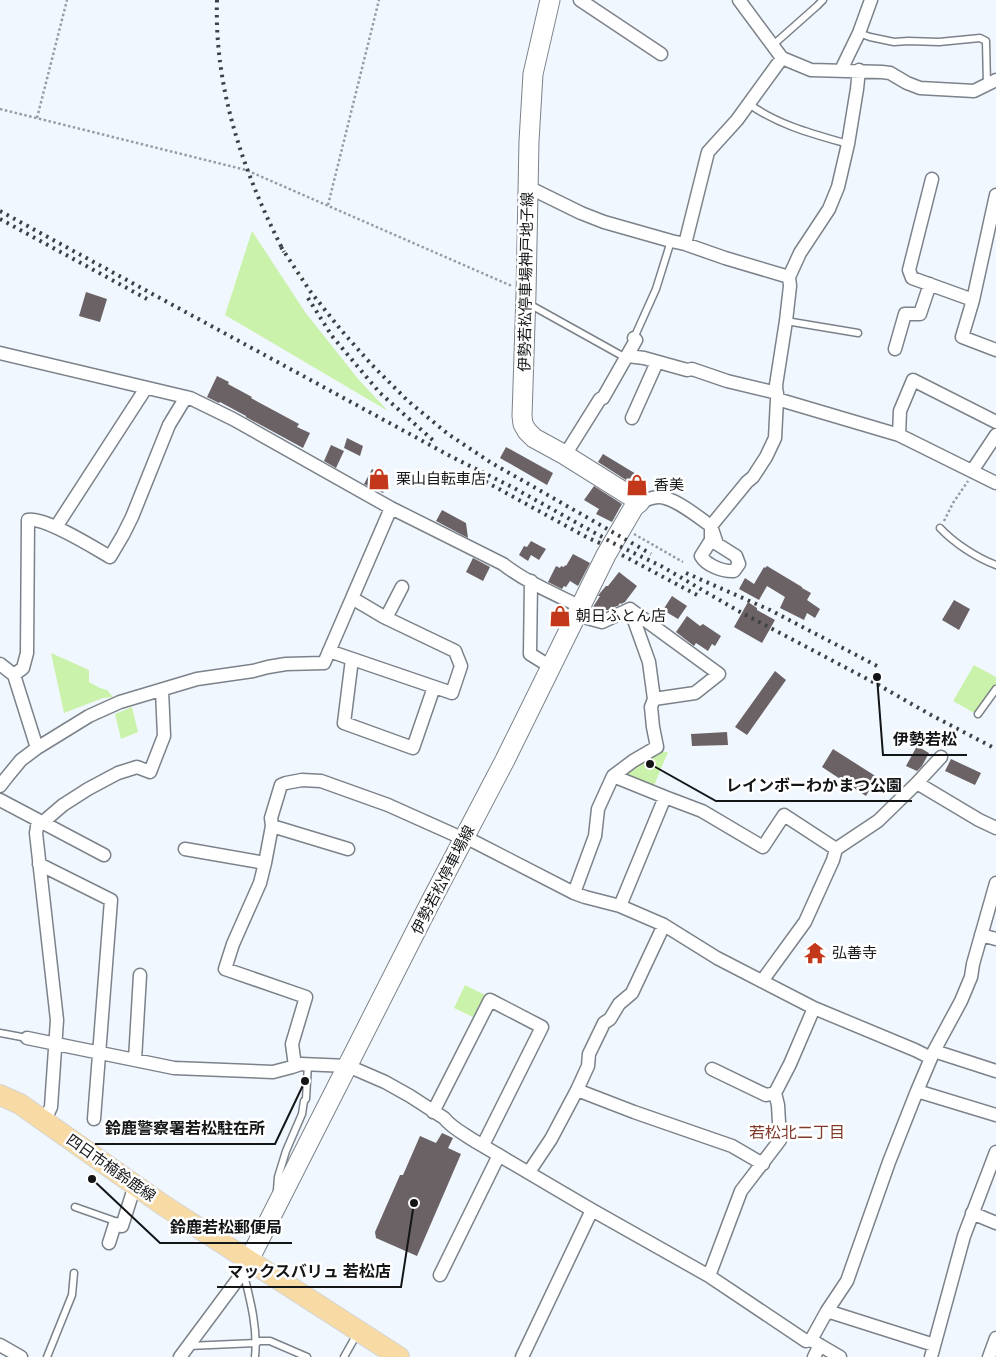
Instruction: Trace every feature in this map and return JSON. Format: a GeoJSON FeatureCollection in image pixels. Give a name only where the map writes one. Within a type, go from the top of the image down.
{"type":"FeatureCollection","features":[{"type":"Feature","properties":{"kind":"main road","name":"伊勢若松停車場神戸地子線"},"geometry":{"type":"LineString","coordinates":[[550,0],[534,74],[529,141],[523,424],[534,438],[565,454],[618,486],[640,502]]}},
{"type":"Feature","properties":{"kind":"main road","name":"伊勢若松停車場線"},"geometry":{"type":"LineString","coordinates":[[246,1265],[505,760],[578,611],[622,527],[634,507],[640,502]]}},
{"type":"Feature","properties":{"kind":"main road","name":"四日市楠鈴鹿線"},"geometry":{"type":"LineString","coordinates":[[0,1095],[20,1104],[246,1265],[358,1331],[398,1357]]}},
{"type":"Feature","properties":{"kind":"street"},"geometry":{"type":"LineString","coordinates":[[580,0],[661,54]]}},
{"type":"Feature","properties":{"kind":"street"},"geometry":{"type":"LineString","coordinates":[[738,0],[782,58],[811,70],[859,70],[890,73],[907,84],[920,88],[974,91],[991,82]]}},
{"type":"Feature","properties":{"kind":"street"},"geometry":{"type":"LineString","coordinates":[[841,70],[859,33],[871,0]]}},
{"type":"Feature","properties":{"kind":"street"},"geometry":{"type":"LineString","coordinates":[[685,244],[708,152],[737,120],[782,58]]}},
{"type":"Feature","properties":{"kind":"street"},"geometry":{"type":"LineString","coordinates":[[640,502],[649,498],[659,497],[670,499],[711,526],[753,477],[766,457],[775,438],[776,385],[790,286],[788,277],[800,254],[829,209],[838,187],[858,89],[859,70]]}},
{"type":"Feature","properties":{"kind":"street"},"geometry":{"type":"LineString","coordinates":[[932,179],[909,270],[912,278],[973,300]]}},
{"type":"Feature","properties":{"kind":"street"},"geometry":{"type":"LineString","coordinates":[[528,187],[604,222],[685,244],[734,262],[788,277]]}},
{"type":"Feature","properties":{"kind":"street"},"geometry":{"type":"LineString","coordinates":[[996,195],[991,244],[962,337],[996,350]]}},
{"type":"Feature","properties":{"kind":"street"},"geometry":{"type":"LineString","coordinates":[[895,349],[905,314],[920,314],[930,284]]}},
{"type":"Feature","properties":{"kind":"street"},"geometry":{"type":"LineString","coordinates":[[565,454],[600,399],[603,398],[636,340],[634,338]]}},
{"type":"Feature","properties":{"kind":"street"},"geometry":{"type":"LineString","coordinates":[[0,353],[186,397],[233,419],[391,508],[503,564],[578,611],[602,622],[630,608]]}},
{"type":"Feature","properties":{"kind":"street"},"geometry":{"type":"LineString","coordinates":[[627,357],[658,362],[687,370],[692,369],[899,435],[996,483]]}},
{"type":"Feature","properties":{"kind":"street"},"geometry":{"type":"LineString","coordinates":[[632,418],[658,362]]}},
{"type":"Feature","properties":{"kind":"street"},"geometry":{"type":"LineString","coordinates":[[899,435],[900,411],[913,380],[996,422]]}},
{"type":"Feature","properties":{"kind":"street"},"geometry":{"type":"LineString","coordinates":[[56,527],[146,388]]}},
{"type":"Feature","properties":{"kind":"street"},"geometry":{"type":"LineString","coordinates":[[14,675],[23,668],[27,653],[28,520],[33,519],[56,527],[110,557],[132,518],[169,425],[186,397]]}},
{"type":"Feature","properties":{"kind":"street"},"geometry":{"type":"LineString","coordinates":[[973,471],[996,435]]}},
{"type":"Feature","properties":{"kind":"street"},"geometry":{"type":"LineString","coordinates":[[0,786],[20,760],[37,748],[89,716],[120,702],[196,678],[253,671],[286,664],[324,663],[391,508]]}},
{"type":"Feature","properties":{"kind":"street"},"geometry":{"type":"LineString","coordinates":[[531,581],[530,654],[551,667]]}},
{"type":"Feature","properties":{"kind":"street"},"geometry":{"type":"LineString","coordinates":[[386,618],[402,586]]}},
{"type":"Feature","properties":{"kind":"street"},"geometry":{"type":"LineString","coordinates":[[329,650],[452,693],[461,666],[455,651],[386,618],[352,598]]}},
{"type":"Feature","properties":{"kind":"street"},"geometry":{"type":"LineString","coordinates":[[574,893],[595,836],[598,810],[613,776],[633,761],[657,747],[651,707],[654,699],[649,662],[630,608]]}},
{"type":"Feature","properties":{"kind":"street"},"geometry":{"type":"LineString","coordinates":[[630,608],[719,674],[695,693],[654,699]]}},
{"type":"Feature","properties":{"kind":"street"},"geometry":{"type":"LineString","coordinates":[[352,659],[344,723],[413,748],[434,687]]}},
{"type":"Feature","properties":{"kind":"street"},"geometry":{"type":"LineString","coordinates":[[0,664],[14,675],[37,748]]}},
{"type":"Feature","properties":{"kind":"street"},"geometry":{"type":"LineString","coordinates":[[44,1122],[51,1107],[57,1020],[36,832],[40,822],[88,789],[118,773],[137,767],[150,772],[164,736],[162,690]]}},
{"type":"Feature","properties":{"kind":"street"},"geometry":{"type":"LineString","coordinates":[[762,981],[805,922],[833,860],[836,849],[878,820],[941,757]]}},
{"type":"Feature","properties":{"kind":"street"},"geometry":{"type":"LineString","coordinates":[[613,776],[702,811],[763,847],[784,815],[836,849]]}},
{"type":"Feature","properties":{"kind":"street"},"geometry":{"type":"LineString","coordinates":[[302,1065],[292,1044],[306,996],[224,969],[266,863],[272,826],[271,818],[281,785],[302,780],[321,781],[374,799],[464,838],[574,893],[620,906],[664,925],[717,958],[814,1008],[915,1050],[996,1071]]}},
{"type":"Feature","properties":{"kind":"street"},"geometry":{"type":"LineString","coordinates":[[917,783],[996,828]]}},
{"type":"Feature","properties":{"kind":"street"},"geometry":{"type":"LineString","coordinates":[[620,906],[665,797]]}},
{"type":"Feature","properties":{"kind":"street"},"geometry":{"type":"LineString","coordinates":[[0,800],[104,855]]}},
{"type":"Feature","properties":{"kind":"street"},"geometry":{"type":"LineString","coordinates":[[272,826],[348,849]]}},
{"type":"Feature","properties":{"kind":"street"},"geometry":{"type":"LineString","coordinates":[[185,849],[266,863]]}},
{"type":"Feature","properties":{"kind":"street"},"geometry":{"type":"LineString","coordinates":[[39,864],[111,900],[94,1119]]}},
{"type":"Feature","properties":{"kind":"street"},"geometry":{"type":"LineString","coordinates":[[815,1347],[827,1311],[847,1281],[889,1162],[932,1054],[971,977],[996,883]]}},
{"type":"Feature","properties":{"kind":"street"},"geometry":{"type":"LineString","coordinates":[[529,1172],[551,1139],[577,1090],[588,1066],[589,1054],[604,1023],[610,1019],[619,1004],[632,993],[664,925]]}},
{"type":"Feature","properties":{"kind":"street"},"geometry":{"type":"LineString","coordinates":[[981,934],[996,939]]}},
{"type":"Feature","properties":{"kind":"street"},"geometry":{"type":"LineString","coordinates":[[135,1060],[140,976]]}},
{"type":"Feature","properties":{"kind":"street"},"geometry":{"type":"LineString","coordinates":[[433,1112],[490,1000],[542,1027],[483,1145]]}},
{"type":"Feature","properties":{"kind":"street"},"geometry":{"type":"LineString","coordinates":[[709,1276],[741,1192],[780,1140],[778,1105],[775,1093],[790,1064],[814,1008]]}},
{"type":"Feature","properties":{"kind":"street"},"geometry":{"type":"LineString","coordinates":[[27,1038],[174,1068],[273,1072],[302,1065],[348,1066],[385,1082],[410,1096],[444,1118],[456,1129],[499,1155],[709,1276],[815,1347],[840,1357]]}},
{"type":"Feature","properties":{"kind":"street"},"geometry":{"type":"LineString","coordinates":[[712,1069],[766,1096],[775,1093]]}},
{"type":"Feature","properties":{"kind":"street"},"geometry":{"type":"LineString","coordinates":[[577,1090],[732,1146],[763,1164]]}},
{"type":"Feature","properties":{"kind":"street"},"geometry":{"type":"LineString","coordinates":[[917,1090],[996,1115]]}},
{"type":"Feature","properties":{"kind":"street"},"geometry":{"type":"LineString","coordinates":[[827,1311],[933,1351],[964,1236],[996,1152]]}},
{"type":"Feature","properties":{"kind":"street"},"geometry":{"type":"LineString","coordinates":[[440,1276],[499,1155]]}},
{"type":"Feature","properties":{"kind":"street"},"geometry":{"type":"LineString","coordinates":[[108,1243],[115,1224],[122,1226],[135,1185]]}},
{"type":"Feature","properties":{"kind":"street"},"geometry":{"type":"LineString","coordinates":[[522,1357],[592,1210]]}},
{"type":"Feature","properties":{"kind":"street"},"geometry":{"type":"LineString","coordinates":[[972,1213],[996,1223]]}},
{"type":"Feature","properties":{"kind":"street"},"geometry":{"type":"LineString","coordinates":[[184,1352],[238,1279],[246,1265]]}},
{"type":"Feature","properties":{"kind":"street"},"geometry":{"type":"LineString","coordinates":[[989,1357],[996,1338]]}},
{"type":"Feature","properties":{"kind":"street"},"geometry":{"type":"LineString","coordinates":[[0,1345],[22,1357]]}},
{"type":"Feature","properties":{"kind":"lane"},"geometry":{"type":"LineString","coordinates":[[811,0],[818,6]]}},
{"type":"Feature","properties":{"kind":"lane"},"geometry":{"type":"LineString","coordinates":[[773,45],[823,0]]}},
{"type":"Feature","properties":{"kind":"lane"},"geometry":{"type":"LineString","coordinates":[[859,33],[870,38],[894,42],[939,42],[980,38],[986,41],[991,82]]}},
{"type":"Feature","properties":{"kind":"lane"},"geometry":{"type":"LineString","coordinates":[[748,104],[760,112],[796,129],[848,144]]}},
{"type":"Feature","properties":{"kind":"lane"},"geometry":{"type":"LineString","coordinates":[[634,338],[648,310],[671,241]]}},
{"type":"Feature","properties":{"kind":"lane"},"geometry":{"type":"LineString","coordinates":[[526,298],[627,357]]}},
{"type":"Feature","properties":{"kind":"lane"},"geometry":{"type":"LineString","coordinates":[[786,321],[858,333]]}},
{"type":"Feature","properties":{"kind":"lane"},"geometry":{"type":"LineString","coordinates":[[940,528],[950,538],[996,565]]}},
{"type":"Feature","properties":{"kind":"lane"},"geometry":{"type":"LineString","coordinates":[[978,714],[996,689]]}},
{"type":"Feature","properties":{"kind":"lane"},"geometry":{"type":"LineString","coordinates":[[0,1032],[27,1038]]}},
{"type":"Feature","properties":{"kind":"lane"},"geometry":{"type":"LineString","coordinates":[[279,1199],[277,1195],[278,1177],[306,1099],[302,1065]]}},
{"type":"Feature","properties":{"kind":"lane"},"geometry":{"type":"LineString","coordinates":[[76,1207],[112,1220],[115,1224]]}},
{"type":"Feature","properties":{"kind":"lane"},"geometry":{"type":"LineString","coordinates":[[246,1265],[257,1342],[256,1357]]}},
{"type":"Feature","properties":{"kind":"lane"},"geometry":{"type":"LineString","coordinates":[[47,1357],[72,1295],[74,1274]]}},
{"type":"Feature","properties":{"kind":"lane"},"geometry":{"type":"LineString","coordinates":[[344,1357],[358,1331]]}},
{"type":"Feature","properties":{"kind":"lane"},"geometry":{"type":"LineString","coordinates":[[184,1352],[270,1341],[307,1357]]}},
{"type":"Feature","properties":{"kind":"path"},"geometry":{"type":"LineString","coordinates":[[37,118],[67,0]]}},
{"type":"Feature","properties":{"kind":"path"},"geometry":{"type":"LineString","coordinates":[[328,205],[379,0]]}},
{"type":"Feature","properties":{"kind":"path"},"geometry":{"type":"LineString","coordinates":[[0,109],[246,170],[511,286],[526,298]]}},
{"type":"Feature","properties":{"kind":"path"},"geometry":{"type":"LineString","coordinates":[[940,528],[973,471]]}},
{"type":"Feature","properties":{"kind":"path"},"geometry":{"type":"LineString","coordinates":[[622,527],[683,562]]}},
{"type":"Feature","properties":{"kind":"green space"},"geometry":{"type":"Polygon","coordinates":[[[252,231],[305,312],[359,380],[388,411],[225,315],[252,231]]]}},
{"type":"Feature","properties":{"kind":"green space"},"geometry":{"type":"Polygon","coordinates":[[[51,653],[89,670],[89,682],[107,690],[113,697],[103,698],[64,713],[51,653]]]}},
{"type":"Feature","properties":{"kind":"green space"},"geometry":{"type":"Polygon","coordinates":[[[974,665],[996,677],[996,685],[976,714],[953,701],[974,665]]]}},
{"type":"Feature","properties":{"kind":"green space"},"geometry":{"type":"Polygon","coordinates":[[[132,707],[138,732],[121,739],[115,714],[132,707]]]}},
{"type":"Feature","properties":{"kind":"green space"},"geometry":{"type":"Polygon","coordinates":[[[668,752],[653,788],[627,777],[627,770],[649,757],[668,752]]]}},
{"type":"Feature","properties":{"kind":"green space"},"geometry":{"type":"Polygon","coordinates":[[[465,985],[487,996],[475,1018],[454,1008],[465,985]]]}},
{"type":"Feature","properties":{"kind":"building"},"geometry":{"type":"Polygon","coordinates":[[[86,292],[107,299],[100,322],[79,316],[86,292]]]}},
{"type":"Feature","properties":{"kind":"building"},"geometry":{"type":"Polygon","coordinates":[[[217,376],[251,398],[299,424],[297,427],[310,433],[303,448],[220,402],[207,397],[217,376]]]}},
{"type":"Feature","properties":{"kind":"building"},"geometry":{"type":"Polygon","coordinates":[[[347,438],[363,446],[360,456],[344,448],[347,438]]]}},
{"type":"Feature","properties":{"kind":"building"},"geometry":{"type":"Polygon","coordinates":[[[331,445],[344,451],[336,468],[324,461],[331,445]]]}},
{"type":"Feature","properties":{"kind":"building"},"geometry":{"type":"Polygon","coordinates":[[[506,447],[553,473],[547,485],[500,458],[506,447]]]}},
{"type":"Feature","properties":{"kind":"building"},"geometry":{"type":"Polygon","coordinates":[[[603,454],[646,480],[640,489],[598,462],[603,454]]]}},
{"type":"Feature","properties":{"kind":"building"},"geometry":{"type":"Polygon","coordinates":[[[372,469],[390,478],[383,493],[364,484],[372,469]]]}},
{"type":"Feature","properties":{"kind":"building"},"geometry":{"type":"Polygon","coordinates":[[[594,486],[622,504],[612,522],[596,514],[599,509],[584,500],[594,486]]]}},
{"type":"Feature","properties":{"kind":"building"},"geometry":{"type":"Polygon","coordinates":[[[442,510],[466,523],[468,538],[436,521],[442,510]]]}},
{"type":"Feature","properties":{"kind":"building"},"geometry":{"type":"Polygon","coordinates":[[[531,541],[546,549],[539,560],[531,555],[528,561],[519,555],[524,546],[527,547],[531,541]]]}},
{"type":"Feature","properties":{"kind":"building"},"geometry":{"type":"Polygon","coordinates":[[[573,554],[590,563],[578,586],[570,581],[562,589],[548,582],[556,566],[560,568],[561,566],[566,566],[573,554]]]}},
{"type":"Feature","properties":{"kind":"building"},"geometry":{"type":"Polygon","coordinates":[[[473,558],[490,567],[483,581],[466,572],[473,558]]]}},
{"type":"Feature","properties":{"kind":"building"},"geometry":{"type":"Polygon","coordinates":[[[767,566],[811,593],[807,600],[820,609],[815,618],[807,613],[804,620],[780,608],[785,597],[767,586],[759,600],[739,589],[745,578],[754,584],[764,567],[767,566]]]}},
{"type":"Feature","properties":{"kind":"building"},"geometry":{"type":"Polygon","coordinates":[[[619,572],[637,586],[625,602],[602,613],[593,607],[600,593],[619,572]]]}},
{"type":"Feature","properties":{"kind":"building"},"geometry":{"type":"Polygon","coordinates":[[[672,596],[687,606],[678,619],[663,610],[672,596]]]}},
{"type":"Feature","properties":{"kind":"building"},"geometry":{"type":"Polygon","coordinates":[[[954,600],[970,609],[959,630],[942,620],[954,600]]]}},
{"type":"Feature","properties":{"kind":"building"},"geometry":{"type":"Polygon","coordinates":[[[748,602],[757,610],[775,620],[762,643],[734,627],[748,602]]]}},
{"type":"Feature","properties":{"kind":"building"},"geometry":{"type":"Polygon","coordinates":[[[687,616],[700,626],[703,624],[721,636],[715,646],[712,644],[708,651],[696,643],[694,646],[676,632],[687,616]]]}},
{"type":"Feature","properties":{"kind":"building"},"geometry":{"type":"Polygon","coordinates":[[[775,671],[786,680],[747,735],[735,727],[775,671]]]}},
{"type":"Feature","properties":{"kind":"building"},"geometry":{"type":"Polygon","coordinates":[[[727,732],[728,745],[692,746],[691,734],[727,732]]]}},
{"type":"Feature","properties":{"kind":"building"},"geometry":{"type":"Polygon","coordinates":[[[917,746],[929,753],[917,771],[906,766],[917,746]]]}},
{"type":"Feature","properties":{"kind":"building"},"geometry":{"type":"Polygon","coordinates":[[[833,749],[877,777],[866,796],[822,767],[833,749]]]}},
{"type":"Feature","properties":{"kind":"building"},"geometry":{"type":"Polygon","coordinates":[[[951,759],[981,773],[975,785],[945,771],[951,759]]]}},
{"type":"Feature","properties":{"kind":"building"},"geometry":{"type":"Polygon","coordinates":[[[442,1133],[453,1138],[448,1148],[461,1154],[417,1256],[376,1238],[375,1232],[400,1175],[403,1175],[420,1136],[436,1143],[442,1133]]]}},
{"type":"Feature","properties":{"kind":"railway"},"geometry":{"type":"LineString","coordinates":[[217,0],[217,33],[221,66],[234,130],[256,192],[284,252]]}},
{"type":"Feature","properties":{"kind":"railway"},"geometry":{"type":"LineString","coordinates":[[0,211],[452,457],[514,488],[613,543],[661,566],[742,613],[996,749]]}},
{"type":"Feature","properties":{"kind":"railway"},"geometry":{"type":"LineString","coordinates":[[0,219],[147,299]]}},
{"type":"Feature","properties":{"kind":"railway"},"geometry":{"type":"LineString","coordinates":[[281,247],[310,291],[341,330],[408,401],[448,434],[490,462],[651,554]]}},
{"type":"Feature","properties":{"kind":"railway"},"geometry":{"type":"LineString","coordinates":[[308,298],[332,336],[380,393],[435,442]]}},
{"type":"Feature","properties":{"kind":"railway"},"geometry":{"type":"LineString","coordinates":[[479,478],[602,544]]}},
{"type":"Feature","properties":{"kind":"railway"},"geometry":{"type":"LineString","coordinates":[[622,555],[697,595]]}},
{"type":"Feature","properties":{"kind":"railway"},"geometry":{"type":"LineString","coordinates":[[686,573],[770,610],[881,668]]}},
{"type":"Feature","properties":{"kind":"place","name":"栗山自転車店"},"geometry":{"type":"Point","coordinates":[379,479]}},
{"type":"Feature","properties":{"kind":"place","name":"香美"},"geometry":{"type":"Point","coordinates":[637,485]}},
{"type":"Feature","properties":{"kind":"place","name":"朝日ふとん店"},"geometry":{"type":"Point","coordinates":[560,616]}},
{"type":"Feature","properties":{"kind":"place","name":"伊勢若松"},"geometry":{"type":"Point","coordinates":[877,677]}},
{"type":"Feature","properties":{"kind":"place","name":"レインボーわかまつ公園"},"geometry":{"type":"Point","coordinates":[650,764]}},
{"type":"Feature","properties":{"kind":"place","name":"弘善寺"},"geometry":{"type":"Point","coordinates":[815,953]}},
{"type":"Feature","properties":{"kind":"place","name":"鈴鹿警察署若松駐在所"},"geometry":{"type":"Point","coordinates":[305,1081]}},
{"type":"Feature","properties":{"kind":"place","name":"鈴鹿若松郵便局"},"geometry":{"type":"Point","coordinates":[92,1179]}},
{"type":"Feature","properties":{"kind":"place","name":"マックスバリュ 若松店"},"geometry":{"type":"Point","coordinates":[414,1203]}},
{"type":"Feature","properties":{"kind":"district","name":"若松北二丁目"},"geometry":{"type":"Point","coordinates":[797,1132]}}]}
